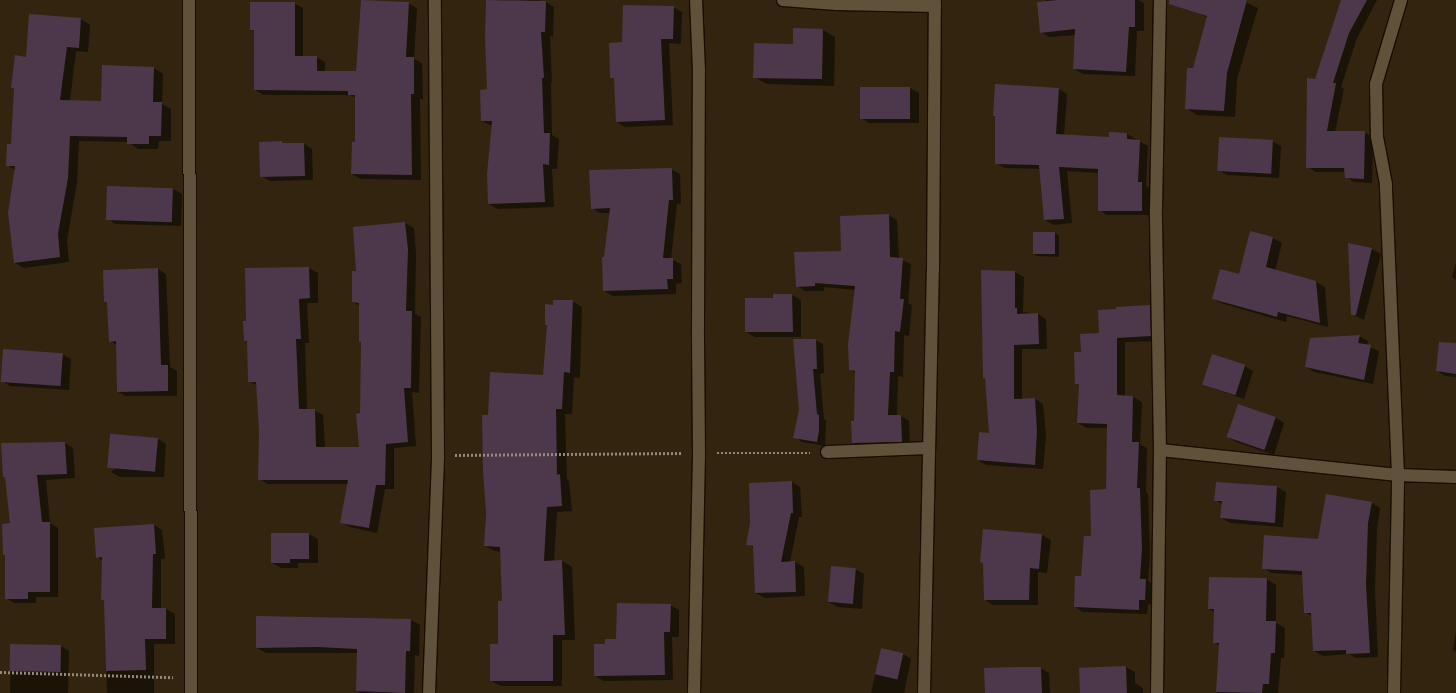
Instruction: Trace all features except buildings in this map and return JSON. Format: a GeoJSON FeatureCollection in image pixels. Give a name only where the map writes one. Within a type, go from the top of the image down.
{"type":"FeatureCollection","features":[{"type":"Feature","properties":{"kind":"street"},"geometry":{"type":"LineString","coordinates":[[189,0],[191,693]]}},
{"type":"Feature","properties":{"kind":"street"},"geometry":{"type":"LineString","coordinates":[[428,693],[438,456],[435,0]]}},
{"type":"Feature","properties":{"kind":"street"},"geometry":{"type":"LineString","coordinates":[[694,693],[699,453],[699,71],[696,0]]}},
{"type":"Feature","properties":{"kind":"street"},"geometry":{"type":"LineString","coordinates":[[783,0],[836,4],[935,3],[924,693]]}},
{"type":"Feature","properties":{"kind":"street"},"geometry":{"type":"LineString","coordinates":[[1157,693],[1160,450],[1156,209],[1160,0]]}},
{"type":"Feature","properties":{"kind":"street"},"geometry":{"type":"LineString","coordinates":[[1394,693],[1398,475],[1386,184],[1377,137],[1376,84],[1401,0]]}},
{"type":"Feature","properties":{"kind":"street"},"geometry":{"type":"LineString","coordinates":[[827,452],[929,448]]}},
{"type":"Feature","properties":{"kind":"street"},"geometry":{"type":"LineString","coordinates":[[1160,450],[1398,475],[1456,477]]}},
{"type":"Feature","properties":{"kind":"path"},"geometry":{"type":"LineString","coordinates":[[438,456],[827,452]]}},
{"type":"Feature","properties":{"kind":"path"},"geometry":{"type":"LineString","coordinates":[[0,672],[191,677]]}}]}
